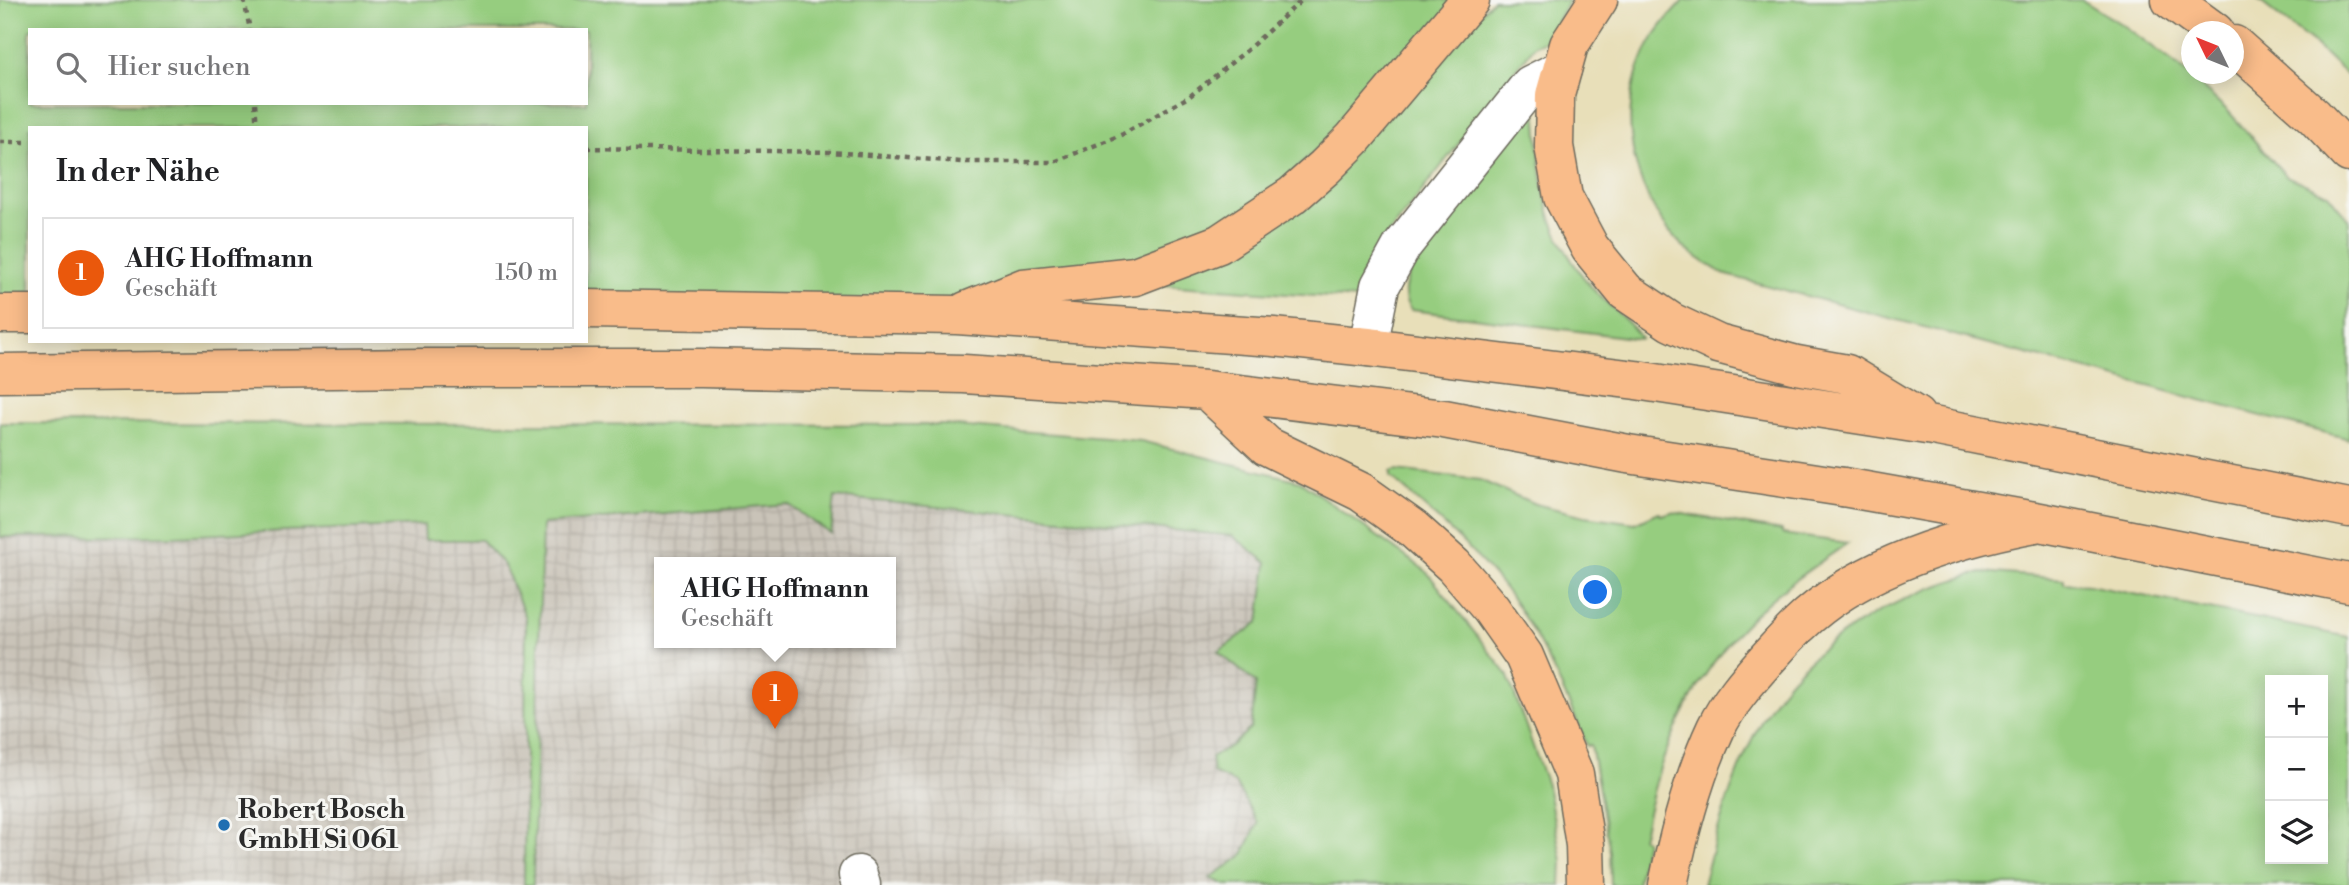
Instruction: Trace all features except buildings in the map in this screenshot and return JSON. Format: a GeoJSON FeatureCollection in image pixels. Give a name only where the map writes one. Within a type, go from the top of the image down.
{"type":"FeatureCollection","features":[{"type":"Feature","properties":{"kind":"main road"},"geometry":{"type":"LineString","coordinates":[[957,315],[1023,288],[1135,276],[1219,244],[1293,195],[1325,167],[1353,139],[1470,0]]}},
{"type":"Feature","properties":{"kind":"main road"},"geometry":{"type":"LineString","coordinates":[[1598,0],[1569,45],[1555,95],[1554,146],[1563,197],[1590,248],[1625,291],[1671,322],[1718,344],[1797,365],[1847,374],[1933,426]]}},
{"type":"Feature","properties":{"kind":"main road"},"geometry":{"type":"LineString","coordinates":[[2171,0],[2201,21]]}},
{"type":"Feature","properties":{"kind":"main road"},"geometry":{"type":"LineString","coordinates":[[2244,54],[2304,106],[2349,153]]}},
{"type":"Feature","properties":{"kind":"main road"},"geometry":{"type":"LineString","coordinates":[[588,309],[957,315],[1274,337],[1368,347],[1636,380],[1933,426],[2349,508]]}},
{"type":"Feature","properties":{"kind":"main road"},"geometry":{"type":"LineString","coordinates":[[0,314],[28,314]]}},
{"type":"Feature","properties":{"kind":"main road"},"geometry":{"type":"LineString","coordinates":[[0,373],[701,368],[964,374],[1207,390],[1444,419],[1628,454],[1843,487],[2040,522],[2349,583]]}},
{"type":"Feature","properties":{"kind":"main road"},"geometry":{"type":"LineString","coordinates":[[1207,390],[1267,446],[1361,492],[1413,529],[1454,566],[1491,609],[1524,656],[1574,774],[1585,845],[1587,885]]}},
{"type":"Feature","properties":{"kind":"main road"},"geometry":{"type":"LineString","coordinates":[[1668,885],[1698,772],[1717,726],[1745,683],[1800,624],[1833,598],[1865,579],[1937,547],[1988,531],[2040,522]]}},
{"type":"Feature","properties":{"kind":"lane"},"geometry":{"type":"LineString","coordinates":[[1368,347],[1380,286],[1402,246],[1530,85],[1562,69]]}},
{"type":"Feature","properties":{"kind":"path"},"geometry":{"type":"LineString","coordinates":[[244,0],[250,28]]}},
{"type":"Feature","properties":{"kind":"path"},"geometry":{"type":"LineString","coordinates":[[588,148],[830,152],[961,162],[1054,162],[1123,134],[1190,96],[1246,51],[1301,0]]}},
{"type":"Feature","properties":{"kind":"path"},"geometry":{"type":"LineString","coordinates":[[255,105],[257,126]]}},
{"type":"Feature","properties":{"kind":"path"},"geometry":{"type":"LineString","coordinates":[[0,142],[28,142]]}},
{"type":"Feature","properties":{"kind":"shaded area"},"geometry":{"type":"Polygon","coordinates":[[[834,497],[1233,536],[1267,563],[1259,622],[1251,728],[1231,746],[1213,773],[1235,783],[1259,822],[1243,856],[1211,877],[1226,885],[533,885],[542,524],[788,504],[830,534],[834,497]]]}},
{"type":"Feature","properties":{"kind":"shaded area"},"geometry":{"type":"Polygon","coordinates":[[[425,525],[425,540],[481,540],[504,565],[526,618],[524,885],[0,885],[0,537],[175,536],[425,525]]]}},
{"type":"Feature","properties":{"kind":"green space"},"geometry":{"type":"Polygon","coordinates":[[[0,0],[1470,0],[1219,244],[957,315],[588,309],[588,126],[28,126],[28,314],[0,315],[0,0]]]}},
{"type":"Feature","properties":{"kind":"green space"},"geometry":{"type":"Polygon","coordinates":[[[1493,0],[1569,0],[1558,19],[1554,37],[1535,45],[1374,253],[1362,275],[1357,299],[1162,285],[1471,23],[1493,0]]]}},
{"type":"Feature","properties":{"kind":"green space"},"geometry":{"type":"Polygon","coordinates":[[[1684,0],[2082,0],[2126,27],[2180,67],[2181,84],[2199,84],[2228,111],[2286,176],[2328,194],[2349,220],[2349,439],[1723,274],[1687,250],[1669,231],[1654,209],[1635,160],[1631,108],[1635,82],[1647,49],[1666,20],[1684,0]]]}},
{"type":"Feature","properties":{"kind":"green space"},"geometry":{"type":"Polygon","coordinates":[[[2258,0],[2349,0],[2349,77],[2313,43],[2258,0]]]}},
{"type":"Feature","properties":{"kind":"green space"},"geometry":{"type":"Polygon","coordinates":[[[1532,103],[1536,103],[1546,202],[1562,245],[1593,289],[1641,339],[1411,310],[1407,304],[1405,286],[1414,263],[1532,103]]]}},
{"type":"Feature","properties":{"kind":"green space"},"geometry":{"type":"Polygon","coordinates":[[[0,423],[943,425],[1141,441],[1300,481],[1426,571],[1507,674],[1547,785],[1562,861],[1561,885],[1226,885],[1210,878],[1242,856],[1258,823],[1235,783],[1213,773],[1211,757],[1231,746],[1251,728],[1256,683],[1218,652],[1259,622],[1267,563],[1233,536],[835,497],[831,534],[788,504],[542,524],[533,885],[524,885],[526,618],[504,565],[481,540],[425,540],[424,525],[175,536],[0,537],[0,423]]]}},
{"type":"Feature","properties":{"kind":"green space"},"geometry":{"type":"Polygon","coordinates":[[[1396,470],[1480,480],[1535,504],[1585,516],[1635,523],[1659,512],[1661,515],[1672,512],[1782,531],[1782,534],[1848,543],[1788,586],[1754,615],[1725,648],[1699,685],[1678,724],[1658,774],[1642,838],[1646,840],[1637,885],[1611,885],[1610,852],[1591,745],[1587,746],[1557,677],[1531,628],[1509,594],[1478,558],[1391,477],[1391,472],[1396,470]]]}},
{"type":"Feature","properties":{"kind":"green space"},"geometry":{"type":"Polygon","coordinates":[[[1982,572],[2064,579],[2064,583],[2089,585],[2349,637],[2349,885],[1703,885],[1720,821],[1735,779],[1762,720],[1781,692],[1803,667],[1829,644],[1857,625],[1918,593],[1982,572]]]}},
{"type":"Feature","properties":{"kind":"place","name":"AHG Hoffmann"},"geometry":{"type":"Point","coordinates":[775,729]}},
{"type":"Feature","properties":{"kind":"place","name":"Robert Bosch GmbH Si 061"},"geometry":{"type":"Point","coordinates":[224,825]}}]}
